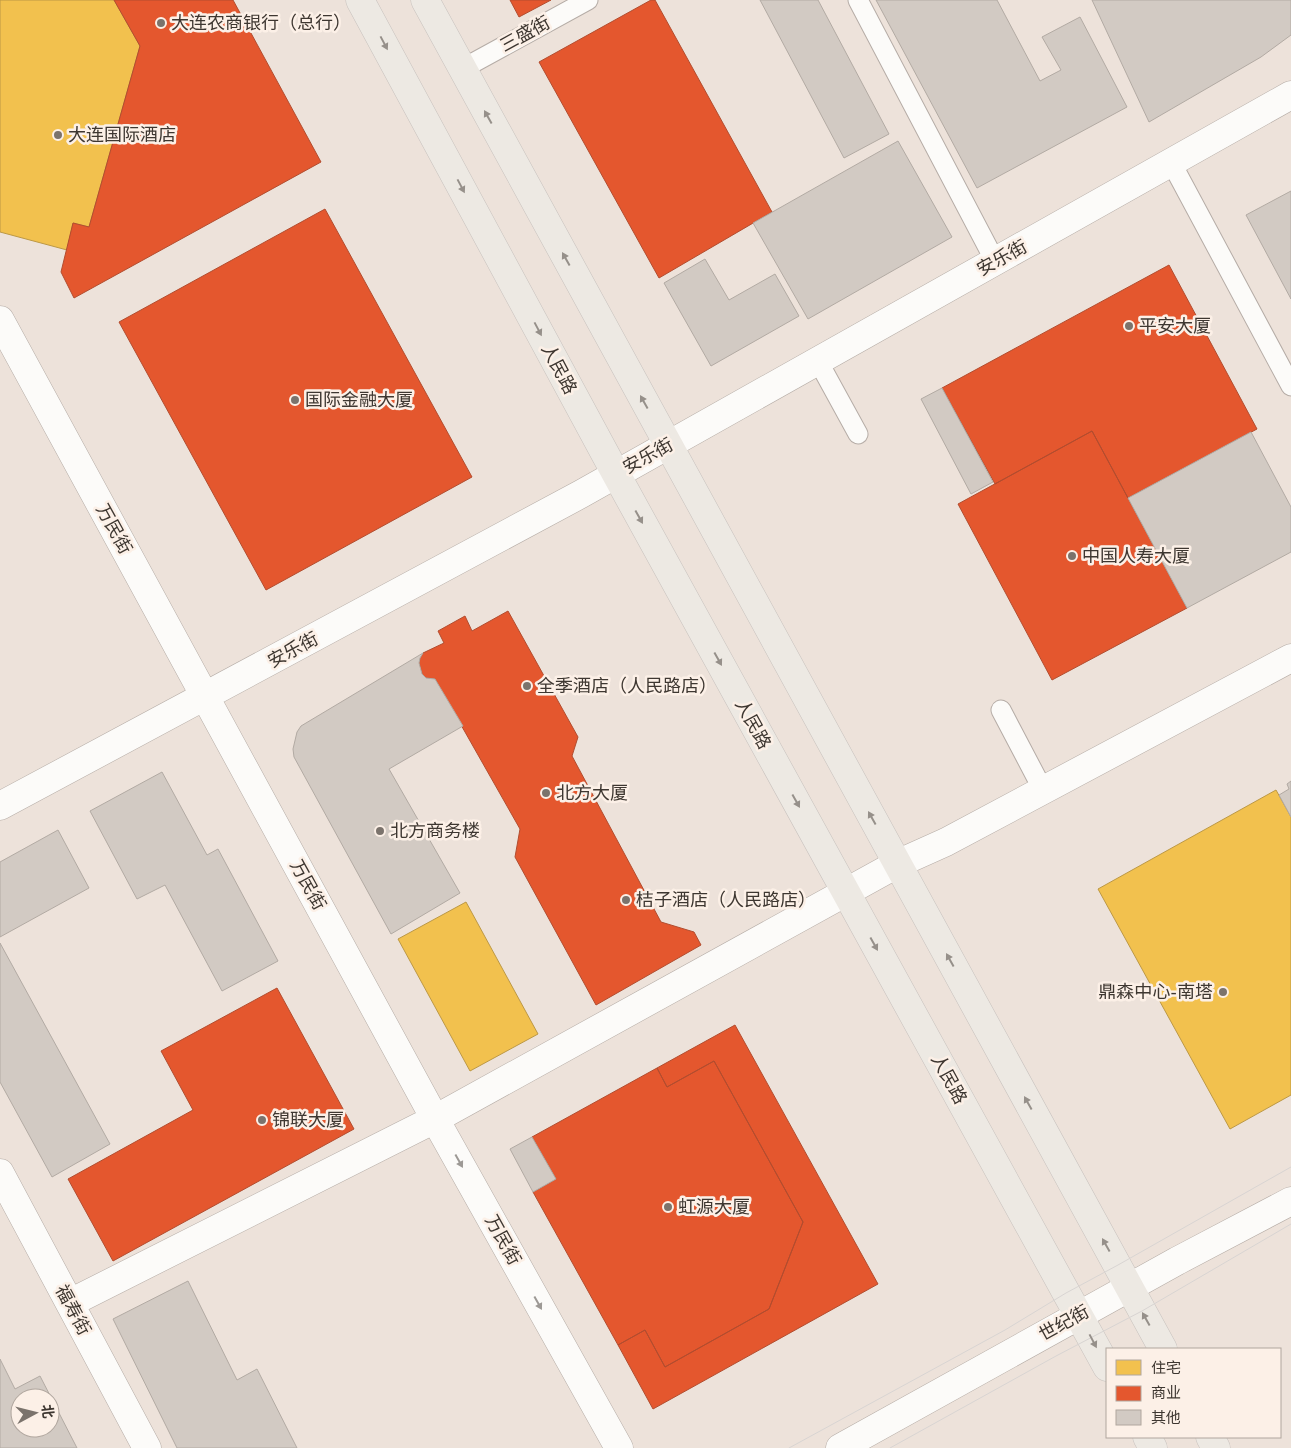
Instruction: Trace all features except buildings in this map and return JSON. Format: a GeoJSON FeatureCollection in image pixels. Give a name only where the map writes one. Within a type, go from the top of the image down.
{"type":"FeatureCollection","features":[{"type":"Feature","properties":{"kind":"main road","name":"人民路"},"geometry":{"type":"LineString","coordinates":[[360,0],[616,474],[1106,1365]]}},
{"type":"Feature","properties":{"kind":"main road"},"geometry":{"type":"LineString","coordinates":[[425,0],[1162,1348]]}},
{"type":"Feature","properties":{"kind":"street","name":"安乐街"},"geometry":{"type":"LineString","coordinates":[[0,806],[616,474],[1291,95]]}},
{"type":"Feature","properties":{"kind":"street","name":"万民街"},"geometry":{"type":"LineString","coordinates":[[0,320],[435,1119],[619,1448]]}},
{"type":"Feature","properties":{"kind":"street"},"geometry":{"type":"LineString","coordinates":[[70,1303],[435,1119],[897,864],[946,842],[1291,658]]}},
{"type":"Feature","properties":{"kind":"street","name":"福寿街"},"geometry":{"type":"LineString","coordinates":[[0,1173],[147,1448]]}},
{"type":"Feature","properties":{"kind":"street","name":"世纪街"},"geometry":{"type":"LineString","coordinates":[[840,1448],[1078,1315],[1291,1201]]}},
{"type":"Feature","properties":{"kind":"lane","name":"三盛街"},"geometry":{"type":"LineString","coordinates":[[462,69],[588,0]]}},
{"type":"Feature","properties":{"kind":"lane"},"geometry":{"type":"LineString","coordinates":[[858,0],[995,262]]}},
{"type":"Feature","properties":{"kind":"lane"},"geometry":{"type":"LineString","coordinates":[[1171,162],[1291,386]]}},
{"type":"Feature","properties":{"kind":"lane"},"geometry":{"type":"LineString","coordinates":[[818,361],[858,434]]}},
{"type":"Feature","properties":{"kind":"lane"},"geometry":{"type":"LineString","coordinates":[[1001,710],[1043,790]]}},
{"type":"Feature","properties":{"kind":"tram line"},"geometry":{"type":"LineString","coordinates":[[789,1448],[1005,1330],[1066,1293],[1291,1167]]}},
{"type":"Feature","properties":{"kind":"tram line"},"geometry":{"type":"LineString","coordinates":[[890,1448],[1056,1356],[1142,1311],[1291,1224]]}},
{"type":"Feature","properties":{"kind":"place","name":"大连农商银行（总行）"},"geometry":{"type":"Point","coordinates":[161,23]}},
{"type":"Feature","properties":{"kind":"place","name":"大连国际酒店"},"geometry":{"type":"Point","coordinates":[58,135]}},
{"type":"Feature","properties":{"kind":"place","name":"平安大厦"},"geometry":{"type":"Point","coordinates":[1129,326]}},
{"type":"Feature","properties":{"kind":"place","name":"国际金融大厦"},"geometry":{"type":"Point","coordinates":[295,400]}},
{"type":"Feature","properties":{"kind":"place","name":"中国人寿大厦"},"geometry":{"type":"Point","coordinates":[1072,556]}},
{"type":"Feature","properties":{"kind":"place","name":"全季酒店（人民路店）"},"geometry":{"type":"Point","coordinates":[527,686]}},
{"type":"Feature","properties":{"kind":"place","name":"北方大厦"},"geometry":{"type":"Point","coordinates":[546,793]}},
{"type":"Feature","properties":{"kind":"place","name":"北方商务楼"},"geometry":{"type":"Point","coordinates":[380,831]}},
{"type":"Feature","properties":{"kind":"place","name":"桔子酒店（人民路店）"},"geometry":{"type":"Point","coordinates":[626,900]}},
{"type":"Feature","properties":{"kind":"place","name":"鼎森中心-南塔"},"geometry":{"type":"Point","coordinates":[1223,992]}},
{"type":"Feature","properties":{"kind":"place","name":"锦联大厦"},"geometry":{"type":"Point","coordinates":[262,1120]}},
{"type":"Feature","properties":{"kind":"place","name":"虹源大厦"},"geometry":{"type":"Point","coordinates":[668,1207]}}]}
